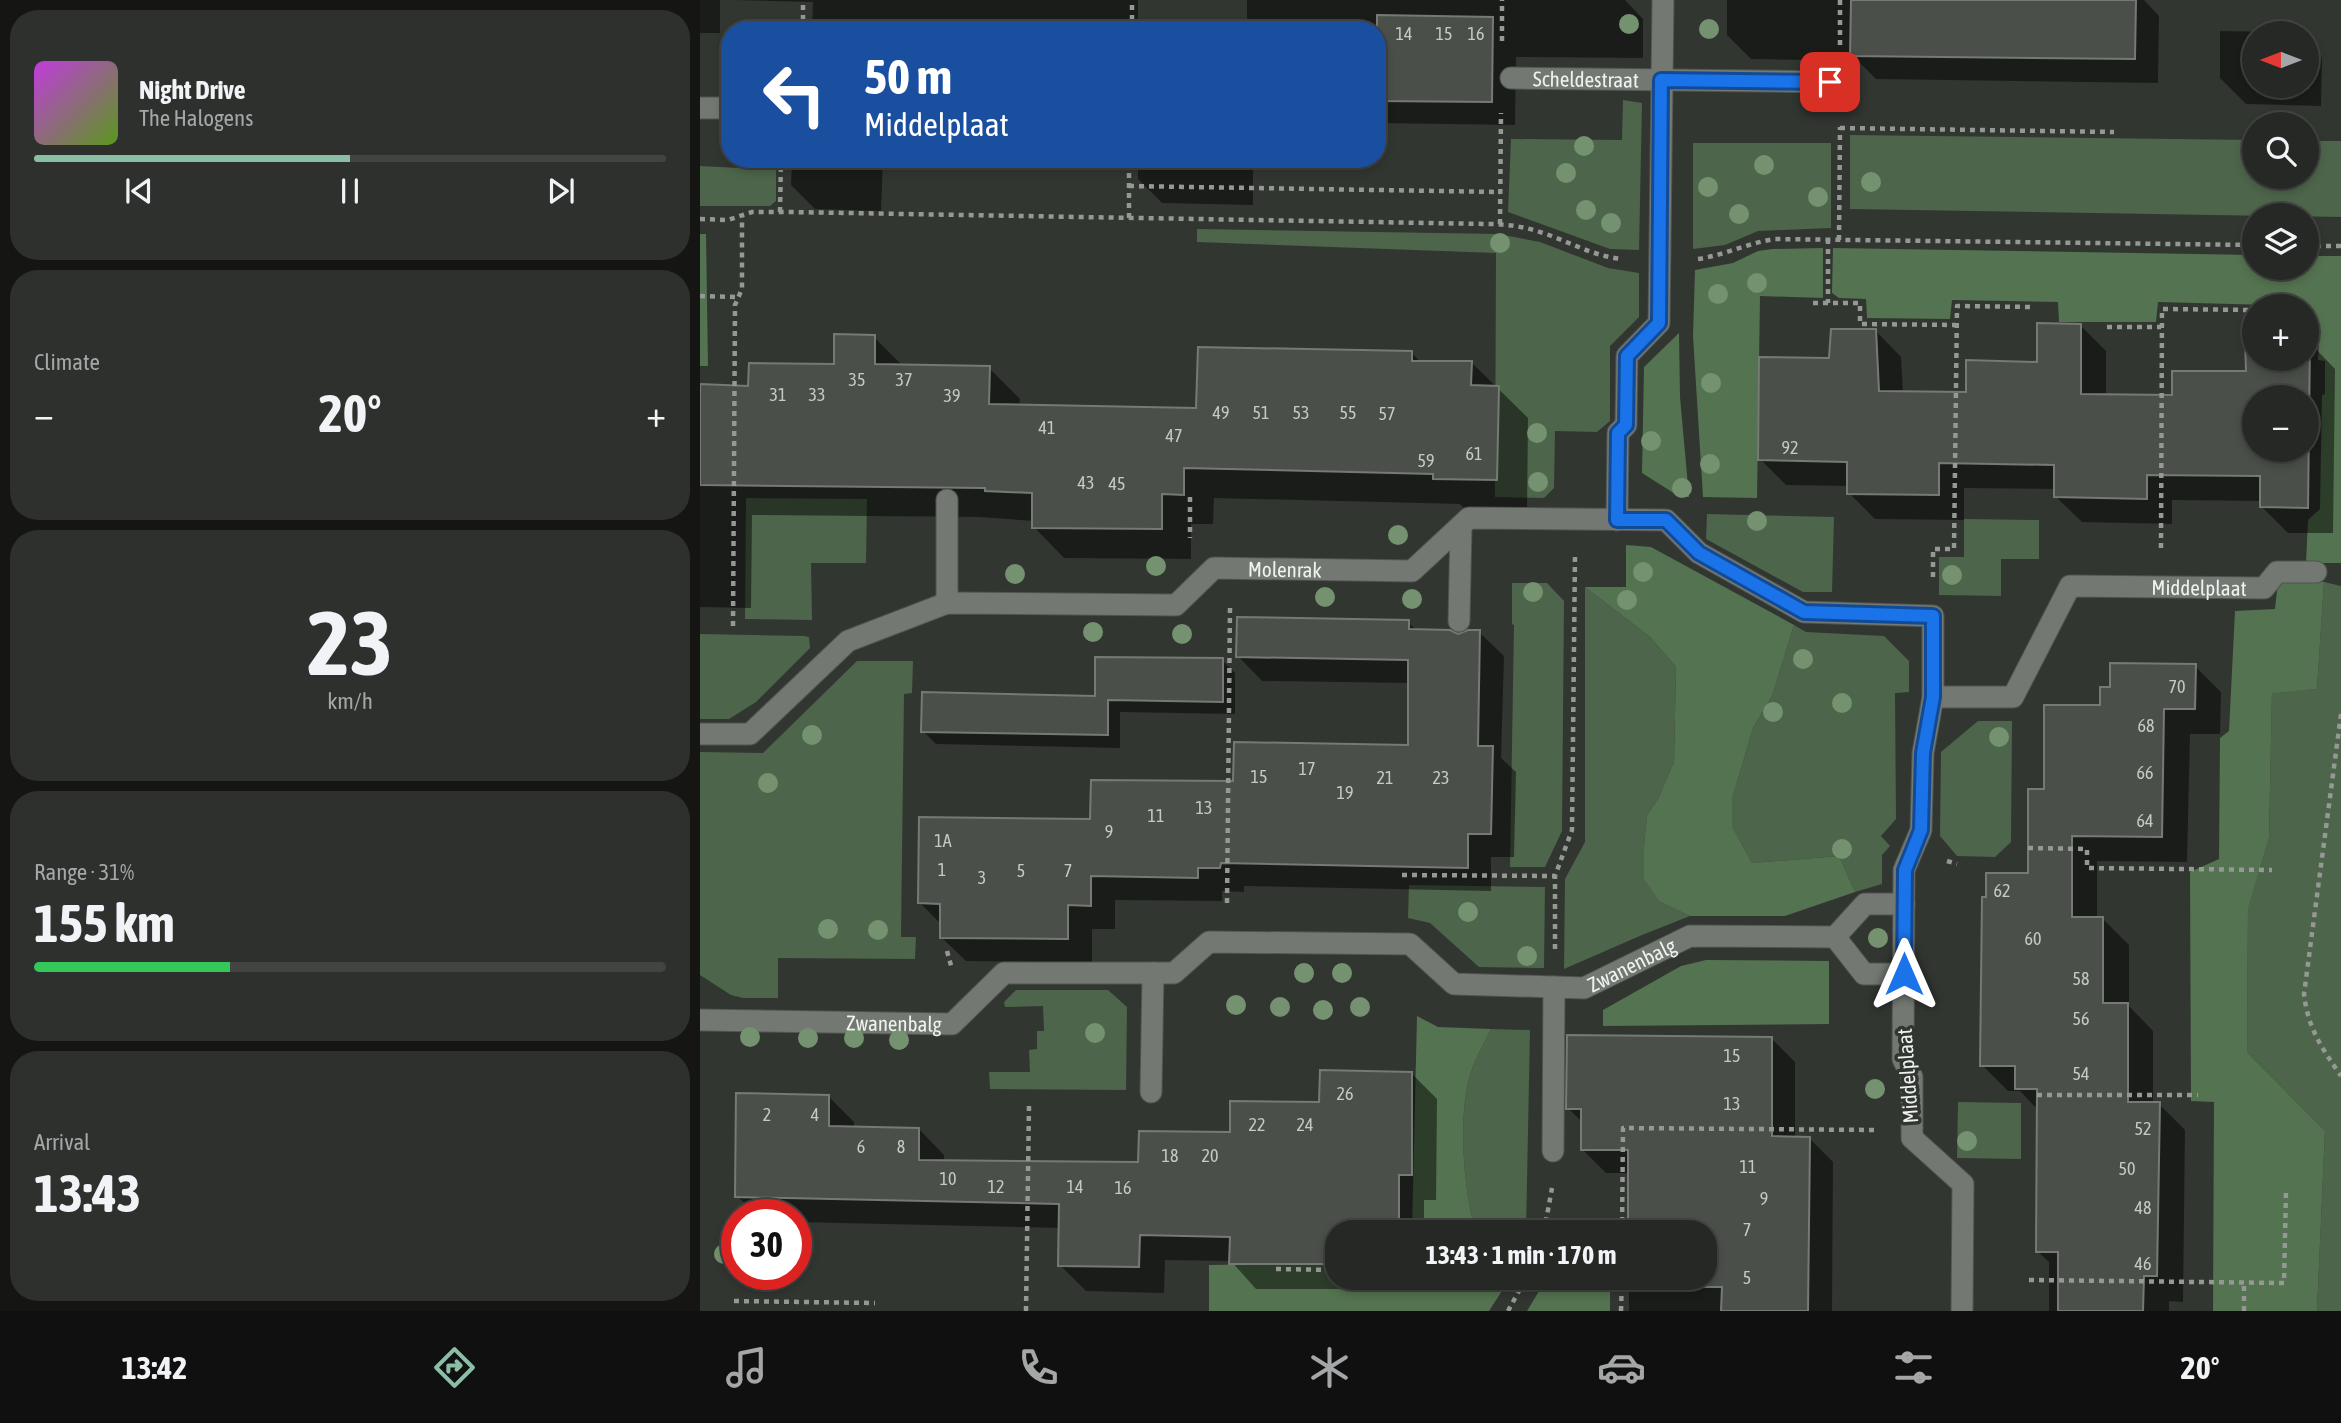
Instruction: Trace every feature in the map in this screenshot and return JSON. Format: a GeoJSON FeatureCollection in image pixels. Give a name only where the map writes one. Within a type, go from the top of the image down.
{"type":"FeatureCollection","features":[{"type":"Feature","properties":{"kind":"street","name":"Scheldestraat"},"geometry":{"type":"LineString","coordinates":[[1617,520],[1618,433],[1626,425],[1627,356],[1659,323],[1663,0]]}},
{"type":"Feature","properties":{"kind":"street","name":"Scheldestraat"},"geometry":{"type":"LineString","coordinates":[[1511,78],[1830,82]]}},
{"type":"Feature","properties":{"kind":"street"},"geometry":{"type":"LineString","coordinates":[[700,108],[721,108]]}},
{"type":"Feature","properties":{"kind":"street"},"geometry":{"type":"LineString","coordinates":[[947,500],[947,603]]}},
{"type":"Feature","properties":{"kind":"street","name":"Molenrak"},"geometry":{"type":"LineString","coordinates":[[700,734],[750,734],[848,641],[947,603],[1177,605],[1214,568],[1412,571],[1469,518],[1617,520]]}},
{"type":"Feature","properties":{"kind":"street","name":"Middelplaat"},"geometry":{"type":"LineString","coordinates":[[1617,520],[1666,520],[1699,553],[1804,612],[1933,616],[1933,697],[1923,753],[1921,830],[1905,870],[1903,1059],[1912,1077],[1912,1138],[1963,1184],[1962,1311]]}},
{"type":"Feature","properties":{"kind":"street"},"geometry":{"type":"LineString","coordinates":[[1459,621],[1461,526]]}},
{"type":"Feature","properties":{"kind":"street","name":"Middelplaat"},"geometry":{"type":"LineString","coordinates":[[1933,697],[2013,697],[2070,586],[2264,588],[2277,572],[2316,572]]}},
{"type":"Feature","properties":{"kind":"street"},"geometry":{"type":"LineString","coordinates":[[1904,904],[1865,904],[1835,937],[1864,974],[1904,974]]}},
{"type":"Feature","properties":{"kind":"street","name":"Zwanenbalg"},"geometry":{"type":"LineString","coordinates":[[700,1020],[952,1024],[1004,973],[1174,973],[1209,942],[1410,944],[1454,984],[1584,988],[1690,936],[1835,937]]}},
{"type":"Feature","properties":{"kind":"street"},"geometry":{"type":"LineString","coordinates":[[1151,1092],[1153,973]]}},
{"type":"Feature","properties":{"kind":"street"},"geometry":{"type":"LineString","coordinates":[[1553,1151],[1554,987]]}},
{"type":"Feature","properties":{"kind":"path"},"geometry":{"type":"LineString","coordinates":[[803,0],[803,21]]}},
{"type":"Feature","properties":{"kind":"path"},"geometry":{"type":"LineString","coordinates":[[1132,0],[1132,21]]}},
{"type":"Feature","properties":{"kind":"path"},"geometry":{"type":"LineString","coordinates":[[1500,224],[1501,103]]}},
{"type":"Feature","properties":{"kind":"path"},"geometry":{"type":"LineString","coordinates":[[1840,128],[2114,132]]}},
{"type":"Feature","properties":{"kind":"path"},"geometry":{"type":"LineString","coordinates":[[780,212],[781,168]]}},
{"type":"Feature","properties":{"kind":"path"},"geometry":{"type":"LineString","coordinates":[[1129,168],[1129,218]]}},
{"type":"Feature","properties":{"kind":"path"},"geometry":{"type":"LineString","coordinates":[[1129,186],[1500,192]]}},
{"type":"Feature","properties":{"kind":"path"},"geometry":{"type":"LineString","coordinates":[[700,219],[728,220],[752,212],[780,212],[1500,224],[1541,232],[1605,257],[1631,260]]}},
{"type":"Feature","properties":{"kind":"path"},"geometry":{"type":"LineString","coordinates":[[733,626],[736,305],[743,289],[743,216]]}},
{"type":"Feature","properties":{"kind":"path"},"geometry":{"type":"LineString","coordinates":[[1839,227],[1839,240]]}},
{"type":"Feature","properties":{"kind":"path"},"geometry":{"type":"LineString","coordinates":[[1693,259],[1716,256],[1751,243],[1775,239],[2242,245]]}},
{"type":"Feature","properties":{"kind":"path"},"geometry":{"type":"LineString","coordinates":[[1828,239],[1828,303]]}},
{"type":"Feature","properties":{"kind":"path"},"geometry":{"type":"LineString","coordinates":[[2319,246],[2341,246]]}},
{"type":"Feature","properties":{"kind":"path"},"geometry":{"type":"LineString","coordinates":[[700,296],[739,297]]}},
{"type":"Feature","properties":{"kind":"path"},"geometry":{"type":"LineString","coordinates":[[1813,303],[1860,303],[1860,324],[1956,325]]}},
{"type":"Feature","properties":{"kind":"path"},"geometry":{"type":"LineString","coordinates":[[1933,584],[1933,549],[1954,549],[1957,306],[2032,307]]}},
{"type":"Feature","properties":{"kind":"path"},"geometry":{"type":"LineString","coordinates":[[2161,552],[2162,309],[2242,310]]}},
{"type":"Feature","properties":{"kind":"path"},"geometry":{"type":"LineString","coordinates":[[2107,327],[2161,327]]}},
{"type":"Feature","properties":{"kind":"path"},"geometry":{"type":"LineString","coordinates":[[1190,497],[1190,549]]}},
{"type":"Feature","properties":{"kind":"path"},"geometry":{"type":"LineString","coordinates":[[1555,956],[1555,876],[1572,830],[1575,544]]}},
{"type":"Feature","properties":{"kind":"path"},"geometry":{"type":"LineString","coordinates":[[1227,909],[1231,616]]}},
{"type":"Feature","properties":{"kind":"path"},"geometry":{"type":"LineString","coordinates":[[2341,714],[2304,994],[2309,1024],[2341,1076]]}},
{"type":"Feature","properties":{"kind":"path"},"geometry":{"type":"LineString","coordinates":[[2028,848],[2087,849],[2087,868],[2272,870]]}},
{"type":"Feature","properties":{"kind":"path"},"geometry":{"type":"LineString","coordinates":[[1402,875],[1555,876]]}},
{"type":"Feature","properties":{"kind":"path"},"geometry":{"type":"LineString","coordinates":[[2037,1094],[2199,1094]]}},
{"type":"Feature","properties":{"kind":"path"},"geometry":{"type":"LineString","coordinates":[[1026,1311],[1029,1105]]}},
{"type":"Feature","properties":{"kind":"path"},"geometry":{"type":"LineString","coordinates":[[1622,1220],[1623,1128],[1883,1131]]}},
{"type":"Feature","properties":{"kind":"path"},"geometry":{"type":"LineString","coordinates":[[2029,1280],[2284,1283],[2286,1190]]}},
{"type":"Feature","properties":{"kind":"path"},"geometry":{"type":"LineString","coordinates":[[1276,1269],[1325,1270]]}},
{"type":"Feature","properties":{"kind":"path"},"geometry":{"type":"LineString","coordinates":[[2244,1283],[2244,1311]]}},
{"type":"Feature","properties":{"kind":"path"},"geometry":{"type":"LineString","coordinates":[[1508,1311],[1519,1290]]}},
{"type":"Feature","properties":{"kind":"path"},"geometry":{"type":"LineString","coordinates":[[1621,1311],[1622,1290]]}},
{"type":"Feature","properties":{"kind":"path"},"geometry":{"type":"LineString","coordinates":[[734,1301],[874,1303]]}},
{"type":"Feature","properties":{"kind":"green space"},"geometry":{"type":"Polygon","coordinates":[[[1623,100],[1642,103],[1639,250],[1610,249],[1508,212],[1511,139],[1622,140],[1623,100]]]}},
{"type":"Feature","properties":{"kind":"green space"},"geometry":{"type":"Polygon","coordinates":[[[1850,135],[2242,140],[2242,189],[2319,189],[2319,141],[2341,141],[2341,217],[2319,217],[2319,203],[2242,203],[2242,215],[1850,209],[1850,135]]]}},
{"type":"Feature","properties":{"kind":"green space"},"geometry":{"type":"Polygon","coordinates":[[[1693,143],[1831,143],[1831,228],[1758,231],[1725,245],[1693,249],[1693,143]]]}},
{"type":"Feature","properties":{"kind":"green space"},"geometry":{"type":"Polygon","coordinates":[[[700,166],[776,170],[776,201],[770,206],[700,206],[700,166]]]}},
{"type":"Feature","properties":{"kind":"green space"},"geometry":{"type":"Polygon","coordinates":[[[1197,229],[1498,234],[1540,242],[1608,268],[1639,273],[1639,317],[1610,346],[1610,421],[1597,432],[1555,431],[1554,488],[1544,498],[1495,497],[1496,253],[1197,242],[1197,229]]]}},
{"type":"Feature","properties":{"kind":"green space"},"geometry":{"type":"Polygon","coordinates":[[[700,234],[706,234],[708,366],[700,366],[700,234]]]}},
{"type":"Feature","properties":{"kind":"green space"},"geometry":{"type":"Polygon","coordinates":[[[1823,248],[1823,298],[1760,296],[1757,498],[1703,497],[1693,336],[1695,270],[1733,263],[1758,251],[1823,248]]]}},
{"type":"Feature","properties":{"kind":"green space"},"geometry":{"type":"Polygon","coordinates":[[[1833,248],[2242,255],[2242,280],[2319,280],[2319,256],[2341,256],[2341,563],[2306,563],[2308,520],[2320,509],[2325,361],[2319,360],[2319,294],[2242,294],[2242,304],[2158,302],[2156,322],[2059,322],[2058,302],[1952,300],[1950,319],[1867,318],[1866,299],[1839,298],[1832,293],[1833,248]]]}},
{"type":"Feature","properties":{"kind":"green space"},"geometry":{"type":"Polygon","coordinates":[[[1679,333],[1680,397],[1689,497],[1680,497],[1642,473],[1644,367],[1679,333]]]}},
{"type":"Feature","properties":{"kind":"green space"},"geometry":{"type":"Polygon","coordinates":[[[746,498],[867,499],[866,563],[811,563],[812,620],[745,619],[746,498]]]}},
{"type":"Feature","properties":{"kind":"green space"},"geometry":{"type":"Polygon","coordinates":[[[1707,514],[1834,517],[1832,592],[1803,592],[1706,539],[1707,514]]]}},
{"type":"Feature","properties":{"kind":"green space"},"geometry":{"type":"Polygon","coordinates":[[[1964,519],[2039,520],[2039,559],[2001,559],[2001,596],[1939,595],[1939,557],[1964,557],[1964,519]]]}},
{"type":"Feature","properties":{"kind":"green space"},"geometry":{"type":"Polygon","coordinates":[[[1626,545],[1651,547],[1794,625],[1772,696],[1753,728],[1732,799],[1732,826],[1752,863],[1839,856],[1855,892],[1785,916],[1690,916],[1660,902],[1644,879],[1647,815],[1658,799],[1674,762],[1676,667],[1650,637],[1585,587],[1626,587],[1626,545]]]}},
{"type":"Feature","properties":{"kind":"green space"},"geometry":{"type":"Polygon","coordinates":[[[2278,582],[2324,582],[2317,689],[2272,693],[2269,838],[2248,909],[2247,1052],[2325,1131],[2317,1311],[2213,1311],[2214,1102],[2191,1101],[2190,872],[2219,859],[2220,738],[2229,731],[2235,611],[2275,609],[2278,582]]]}},
{"type":"Feature","properties":{"kind":"green space"},"geometry":{"type":"Polygon","coordinates":[[[2324,582],[2341,586],[2341,1311],[2317,1311],[2325,1131],[2247,1052],[2248,908],[2269,838],[2272,692],[2317,689],[2324,582]]]}},
{"type":"Feature","properties":{"kind":"green space"},"geometry":{"type":"Polygon","coordinates":[[[1512,583],[1547,583],[1564,601],[1562,831],[1545,867],[1510,867],[1514,625],[1512,583]]]}},
{"type":"Feature","properties":{"kind":"green space"},"geometry":{"type":"Polygon","coordinates":[[[1585,587],[1650,637],[1676,667],[1674,762],[1658,799],[1647,815],[1644,846],[1660,902],[1690,916],[1564,969],[1565,879],[1585,842],[1585,587]]]}},
{"type":"Feature","properties":{"kind":"green space"},"geometry":{"type":"Polygon","coordinates":[[[1794,625],[1806,632],[1884,636],[1909,661],[1909,692],[1895,693],[1896,819],[1881,836],[1890,846],[1882,855],[1882,884],[1855,892],[1839,856],[1752,863],[1732,826],[1732,799],[1753,728],[1772,696],[1794,625]]]}},
{"type":"Feature","properties":{"kind":"green space"},"geometry":{"type":"Polygon","coordinates":[[[700,634],[804,636],[809,637],[810,648],[756,702],[729,719],[700,719],[700,634]]]}},
{"type":"Feature","properties":{"kind":"green space"},"geometry":{"type":"Polygon","coordinates":[[[857,661],[913,661],[912,693],[904,694],[901,937],[916,937],[915,959],[778,958],[778,998],[743,998],[731,995],[700,975],[700,752],[763,753],[857,661]]]}},
{"type":"Feature","properties":{"kind":"green space"},"geometry":{"type":"Polygon","coordinates":[[[1978,721],[2012,721],[2011,842],[1995,857],[1957,856],[1940,836],[1941,752],[1978,721]]]}},
{"type":"Feature","properties":{"kind":"green space"},"geometry":{"type":"Polygon","coordinates":[[[1409,885],[1545,887],[1544,968],[1479,967],[1430,923],[1408,918],[1409,885]]]}},
{"type":"Feature","properties":{"kind":"green space"},"geometry":{"type":"Polygon","coordinates":[[[1706,960],[1829,961],[1829,1024],[1603,1026],[1603,1010],[1681,966],[1706,960]]]}},
{"type":"Feature","properties":{"kind":"green space"},"geometry":{"type":"Polygon","coordinates":[[[1016,990],[1108,990],[1127,1007],[1126,1090],[990,1089],[989,1072],[1030,1072],[1029,1050],[1037,1049],[1037,1031],[1044,1031],[1043,1006],[1005,1007],[1004,1002],[1016,990]]]}},
{"type":"Feature","properties":{"kind":"green space"},"geometry":{"type":"Polygon","coordinates":[[[1417,1016],[1438,1027],[1491,1029],[1472,1069],[1464,1106],[1465,1173],[1472,1220],[1412,1220],[1417,1016]]]}},
{"type":"Feature","properties":{"kind":"green space"},"geometry":{"type":"Polygon","coordinates":[[[1491,1029],[1530,1030],[1526,1220],[1472,1220],[1471,1215],[1465,1173],[1464,1106],[1467,1086],[1491,1029]]]}},
{"type":"Feature","properties":{"kind":"green space"},"geometry":{"type":"Polygon","coordinates":[[[1958,1102],[2021,1103],[2021,1159],[1957,1158],[1958,1102]]]}},
{"type":"Feature","properties":{"kind":"green space"},"geometry":{"type":"Polygon","coordinates":[[[1325,1263],[1325,1290],[1503,1290],[1489,1311],[1209,1311],[1209,1265],[1325,1263]]]}},
{"type":"Feature","properties":{"kind":"green space"},"geometry":{"type":"Polygon","coordinates":[[[1540,1290],[1610,1290],[1610,1311],[1527,1311],[1540,1290]]]}},
{"type":"Feature","properties":{"kind":"building"},"geometry":{"type":"Polygon","coordinates":[[[1851,0],[2136,0],[2135,59],[1850,56],[1851,0]]]}},
{"type":"Feature","properties":{"kind":"building"},"geometry":{"type":"Polygon","coordinates":[[[1377,15],[1493,17],[1492,102],[1386,101],[1386,21],[1377,21],[1377,15]]]}},
{"type":"Feature","properties":{"kind":"building"},"geometry":{"type":"Polygon","coordinates":[[[2037,323],[2081,324],[2081,394],[2172,395],[2172,371],[2310,371],[2309,385],[2242,385],[2242,462],[2309,462],[2308,508],[2260,507],[2260,476],[2147,475],[2147,499],[2054,497],[2054,465],[1939,463],[1939,495],[1847,494],[1847,462],[1758,460],[1759,357],[1829,358],[1831,329],[1876,329],[1879,391],[1966,392],[1966,360],[2037,362],[2037,323]]]}},
{"type":"Feature","properties":{"kind":"building"},"geometry":{"type":"Polygon","coordinates":[[[834,334],[875,335],[875,364],[990,366],[989,404],[1196,408],[1198,347],[1412,351],[1412,361],[1472,361],[1471,385],[1499,386],[1497,480],[1433,479],[1433,474],[1184,468],[1184,495],[1162,494],[1162,529],[1032,528],[1032,493],[985,491],[985,488],[700,485],[700,384],[748,386],[749,363],[834,364],[834,334]]]}},
{"type":"Feature","properties":{"kind":"building"},"geometry":{"type":"Polygon","coordinates":[[[1237,617],[1409,620],[1409,629],[1450,630],[1458,634],[1468,630],[1480,630],[1478,746],[1493,746],[1491,834],[1468,834],[1468,868],[1221,863],[1220,868],[1198,868],[1198,878],[1091,876],[1091,906],[1068,905],[1068,939],[940,938],[940,904],[918,903],[919,817],[1090,819],[1091,780],[1233,781],[1234,742],[1408,745],[1408,660],[1236,657],[1237,617]]]}},
{"type":"Feature","properties":{"kind":"building"},"geometry":{"type":"Polygon","coordinates":[[[1095,657],[1223,658],[1223,702],[1108,700],[1108,735],[921,732],[922,692],[1095,696],[1095,657]]]}},
{"type":"Feature","properties":{"kind":"building"},"geometry":{"type":"Polygon","coordinates":[[[2110,663],[2196,664],[2195,709],[2164,709],[2162,837],[2072,836],[2072,917],[2103,917],[2103,1003],[2128,1003],[2128,1102],[2160,1102],[2157,1276],[2144,1276],[2143,1311],[2058,1311],[2058,1252],[2036,1252],[2037,1089],[2015,1089],[2015,1066],[1980,1066],[1982,897],[1986,897],[1986,873],[2028,873],[2028,789],[2044,789],[2044,705],[2100,705],[2100,687],[2110,687],[2110,663]]]}},
{"type":"Feature","properties":{"kind":"building"},"geometry":{"type":"Polygon","coordinates":[[[1567,1035],[1772,1037],[1772,1136],[1810,1137],[1808,1311],[1721,1311],[1722,1287],[1717,1287],[1717,1220],[1628,1220],[1628,1150],[1581,1150],[1581,1109],[1566,1109],[1567,1035]]]}},
{"type":"Feature","properties":{"kind":"building"},"geometry":{"type":"Polygon","coordinates":[[[1320,1070],[1412,1072],[1412,1175],[1399,1175],[1399,1220],[1325,1220],[1325,1264],[1229,1264],[1230,1237],[1140,1235],[1139,1267],[1058,1266],[1059,1204],[735,1197],[736,1093],[829,1095],[829,1126],[919,1128],[919,1160],[1138,1162],[1139,1131],[1230,1132],[1230,1101],[1319,1102],[1320,1070]]]}},
{"type":"Feature","properties":{"kind":"route"},"geometry":{"type":"LineString","coordinates":[[1830,82],[1661,80],[1659,323],[1627,356],[1626,425],[1618,433],[1617,520],[1666,520],[1699,553],[1804,612],[1933,616],[1933,697],[1923,753],[1921,830],[1905,870],[1904,974]]}}]}
